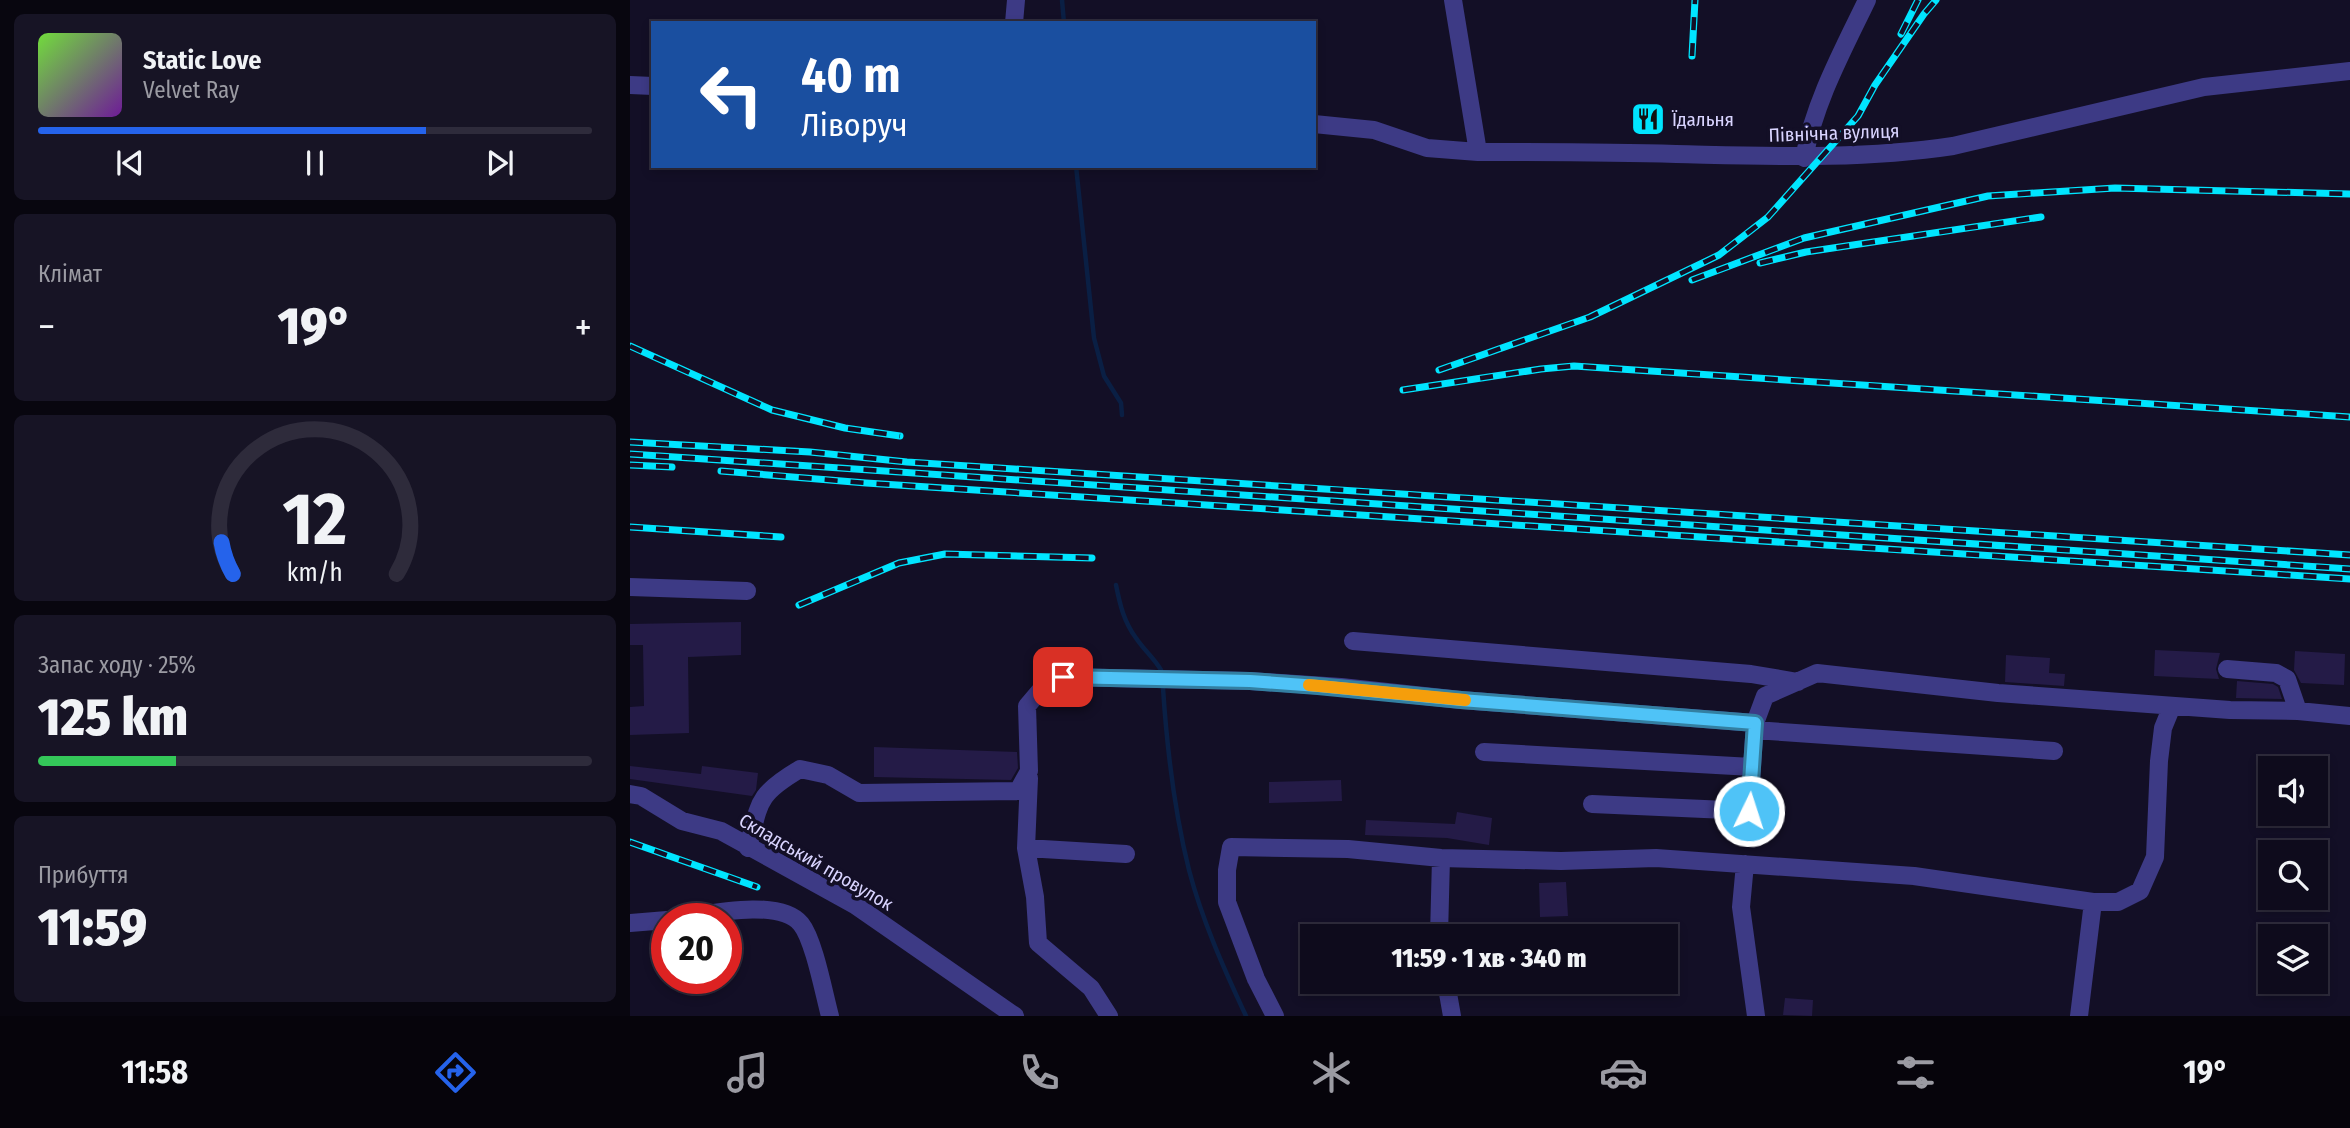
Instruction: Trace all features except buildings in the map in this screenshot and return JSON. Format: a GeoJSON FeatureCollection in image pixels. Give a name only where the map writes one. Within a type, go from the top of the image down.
{"type":"FeatureCollection","features":[{"type":"Feature","properties":{"kind":"street"},"geometry":{"type":"LineString","coordinates":[[1014,21],[1016,0]]}},
{"type":"Feature","properties":{"kind":"street"},"geometry":{"type":"LineString","coordinates":[[1453,0],[1478,152]]}},
{"type":"Feature","properties":{"kind":"street"},"geometry":{"type":"LineString","coordinates":[[1804,158],[1820,97],[1867,0]]}},
{"type":"Feature","properties":{"kind":"street","name":"Північна вулиця"},"geometry":{"type":"LineString","coordinates":[[1316,124],[1374,130],[1427,148],[1478,152],[1804,158],[1925,150],[2204,87],[2350,71]]}},
{"type":"Feature","properties":{"kind":"street"},"geometry":{"type":"LineString","coordinates":[[630,85],[651,86]]}},
{"type":"Feature","properties":{"kind":"street"},"geometry":{"type":"LineString","coordinates":[[630,587],[747,591]]}},
{"type":"Feature","properties":{"kind":"street"},"geometry":{"type":"LineString","coordinates":[[1353,641],[1751,674],[1798,682]]}},
{"type":"Feature","properties":{"kind":"street"},"geometry":{"type":"LineString","coordinates":[[2227,669],[2276,673],[2287,679],[2298,711]]}},
{"type":"Feature","properties":{"kind":"street"},"geometry":{"type":"LineString","coordinates":[[1592,804],[1749,811],[1755,726],[1765,696],[1817,673],[1998,693],[2350,716]]}},
{"type":"Feature","properties":{"kind":"street"},"geometry":{"type":"LineString","coordinates":[[1109,1016],[1091,988],[1038,943],[1035,897],[1026,848],[1029,771],[1027,706],[1044,686],[1063,677],[1302,685],[2054,751]]}},
{"type":"Feature","properties":{"kind":"street"},"geometry":{"type":"LineString","coordinates":[[1275,1016],[1256,979],[1227,902],[1227,870],[1231,847],[1349,849],[1441,858],[1561,861],[1656,858],[1914,876],[2093,902],[2118,902],[2140,891],[2155,857],[2159,761],[2164,728],[2172,706]]}},
{"type":"Feature","properties":{"kind":"street"},"geometry":{"type":"LineString","coordinates":[[1484,752],[1752,767]]}},
{"type":"Feature","properties":{"kind":"street"},"geometry":{"type":"LineString","coordinates":[[748,848],[761,797],[800,769],[828,775],[859,793],[1018,791],[1029,771]]}},
{"type":"Feature","properties":{"kind":"street","name":"Складський провулок"},"geometry":{"type":"LineString","coordinates":[[630,794],[641,796],[682,821],[722,831],[748,848],[855,905],[1008,1014]]}},
{"type":"Feature","properties":{"kind":"street"},"geometry":{"type":"LineString","coordinates":[[1026,848],[1126,854]]}},
{"type":"Feature","properties":{"kind":"street"},"geometry":{"type":"LineString","coordinates":[[1438,924],[1441,858]]}},
{"type":"Feature","properties":{"kind":"street"},"geometry":{"type":"LineString","coordinates":[[1745,864],[1741,907],[1756,1016]]}},
{"type":"Feature","properties":{"kind":"street"},"geometry":{"type":"LineString","coordinates":[[2079,1016],[2093,902]]}},
{"type":"Feature","properties":{"kind":"street"},"geometry":{"type":"LineString","coordinates":[[742,910],[782,911],[800,923],[811,946],[830,1016]]}},
{"type":"Feature","properties":{"kind":"street"},"geometry":{"type":"LineString","coordinates":[[630,923],[651,921]]}},
{"type":"Feature","properties":{"kind":"street"},"geometry":{"type":"LineString","coordinates":[[1448,994],[1452,1016]]}},
{"type":"Feature","properties":{"kind":"waterway"},"geometry":{"type":"LineString","coordinates":[[1062,0],[1064,21]]}},
{"type":"Feature","properties":{"kind":"waterway"},"geometry":{"type":"LineString","coordinates":[[1076,168],[1094,338],[1104,376],[1121,403],[1122,415]]}},
{"type":"Feature","properties":{"kind":"waterway"},"geometry":{"type":"LineString","coordinates":[[1116,585],[1128,626],[1161,670]]}},
{"type":"Feature","properties":{"kind":"waterway"},"geometry":{"type":"LineString","coordinates":[[1163,688],[1172,779],[1189,870],[1207,926],[1246,1016]]}},
{"type":"Feature","properties":{"kind":"railway"},"geometry":{"type":"LineString","coordinates":[[1692,56],[1695,0]]}},
{"type":"Feature","properties":{"kind":"railway"},"geometry":{"type":"LineString","coordinates":[[1901,34],[1918,0]]}},
{"type":"Feature","properties":{"kind":"railway"},"geometry":{"type":"LineString","coordinates":[[1439,370],[1590,317],[1719,255],[1768,217],[1858,116],[1875,85],[1936,0]]}},
{"type":"Feature","properties":{"kind":"railway"},"geometry":{"type":"LineString","coordinates":[[1692,280],[1804,238],[1988,196],[2115,188],[2350,194]]}},
{"type":"Feature","properties":{"kind":"railway"},"geometry":{"type":"LineString","coordinates":[[1760,263],[1806,252],[2041,217]]}},
{"type":"Feature","properties":{"kind":"railway"},"geometry":{"type":"LineString","coordinates":[[630,346],[772,410],[845,428],[900,436]]}},
{"type":"Feature","properties":{"kind":"railway"},"geometry":{"type":"LineString","coordinates":[[1403,390],[1574,366],[2350,417]]}},
{"type":"Feature","properties":{"kind":"railway"},"geometry":{"type":"LineString","coordinates":[[630,442],[2350,555]]}},
{"type":"Feature","properties":{"kind":"railway"},"geometry":{"type":"LineString","coordinates":[[630,454],[2350,569]]}},
{"type":"Feature","properties":{"kind":"railway"},"geometry":{"type":"LineString","coordinates":[[630,465],[672,467]]}},
{"type":"Feature","properties":{"kind":"railway"},"geometry":{"type":"LineString","coordinates":[[721,471],[866,483],[2350,579]]}},
{"type":"Feature","properties":{"kind":"railway"},"geometry":{"type":"LineString","coordinates":[[630,527],[781,537]]}},
{"type":"Feature","properties":{"kind":"railway"},"geometry":{"type":"LineString","coordinates":[[799,605],[899,563],[945,554],[1092,558]]}},
{"type":"Feature","properties":{"kind":"railway"},"geometry":{"type":"LineString","coordinates":[[630,842],[757,887]]}},
{"type":"Feature","properties":{"kind":"slow traffic"},"geometry":{"type":"LineString","coordinates":[[1309,685],[1465,700]]}},
{"type":"Feature","properties":{"kind":"place","name":"Їдальня"},"geometry":{"type":"Point","coordinates":[1648,119]}},
{"type":"Feature","properties":{"kind":"route"},"geometry":{"type":"LineString","coordinates":[[1063,677],[1250,681],[1341,687],[1461,700],[1755,723],[1749,811]]}}]}
